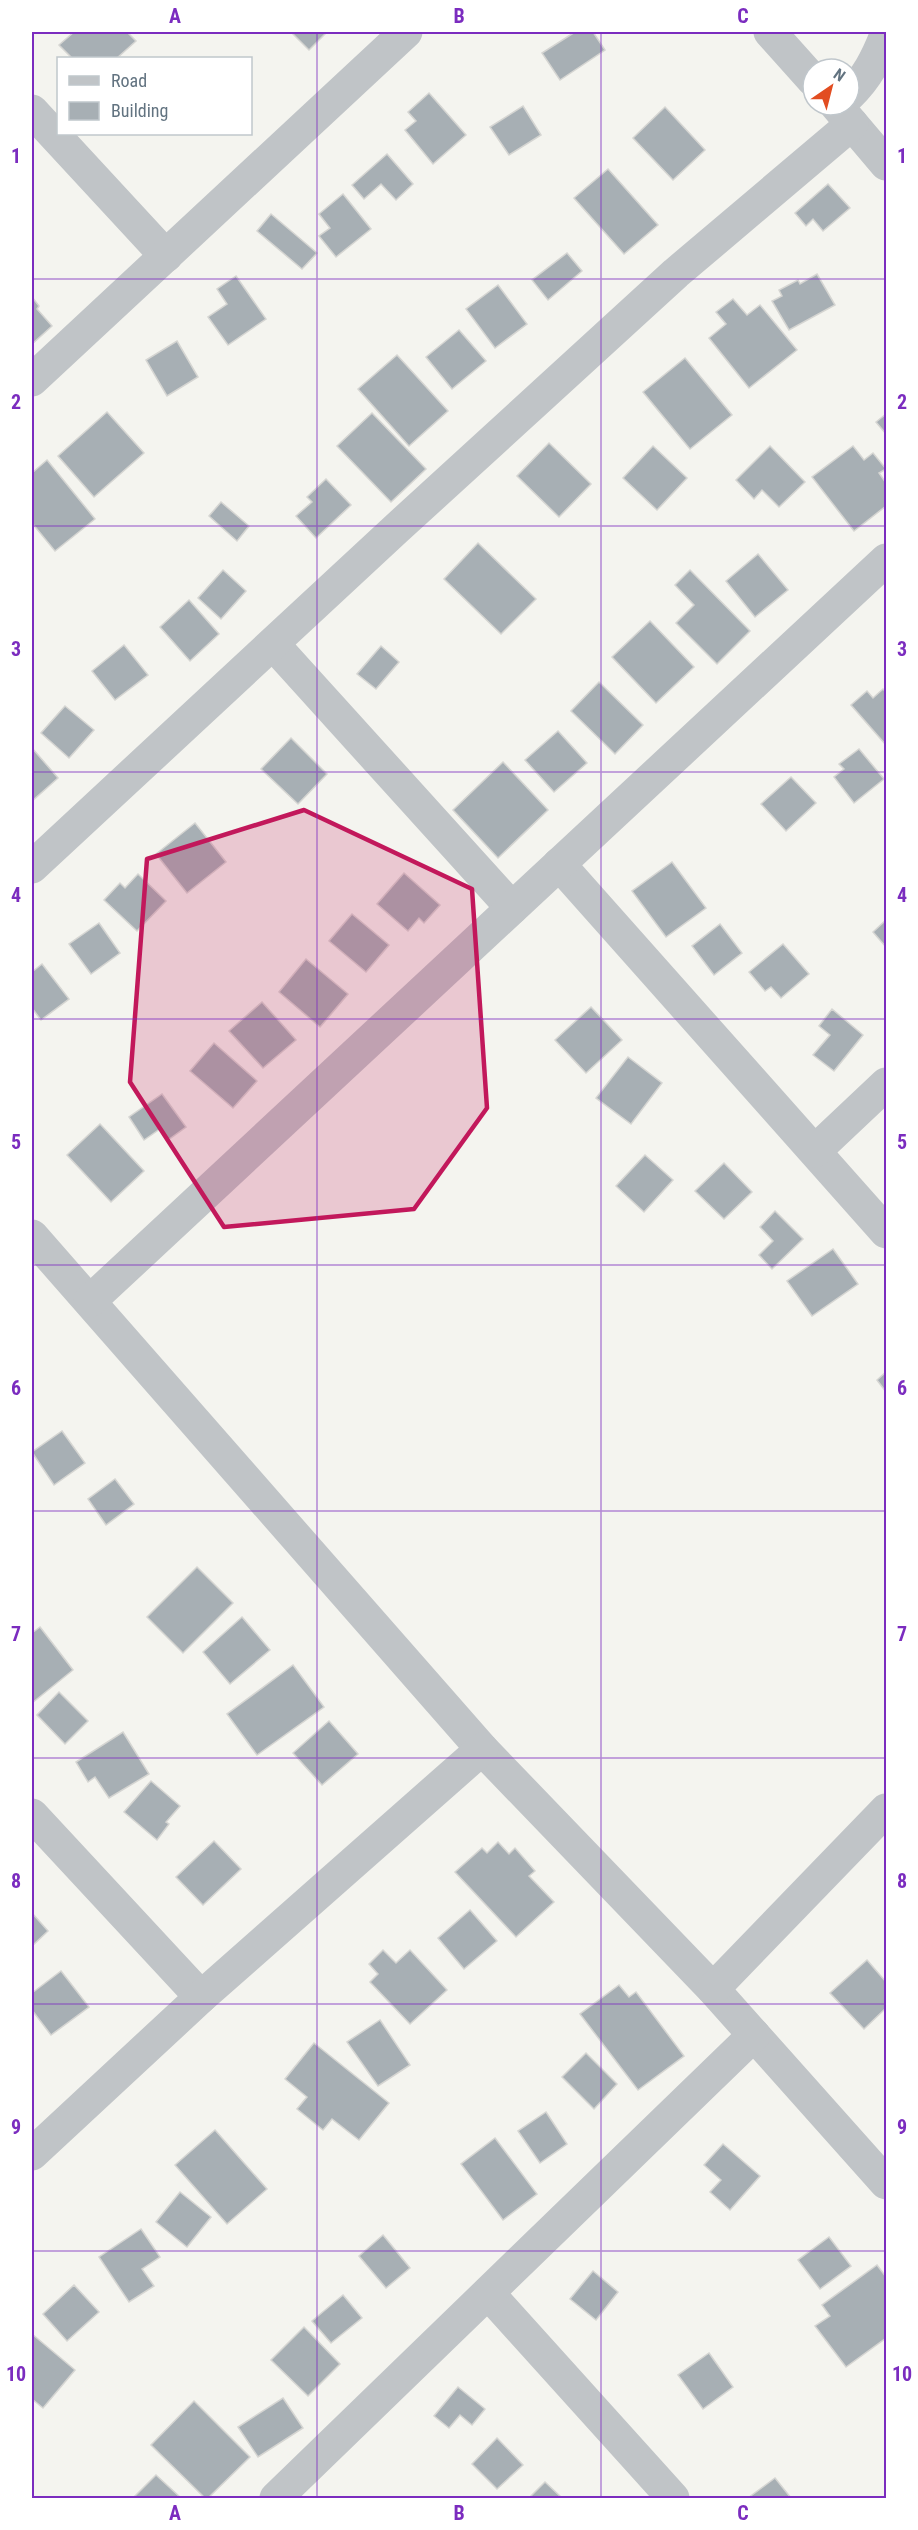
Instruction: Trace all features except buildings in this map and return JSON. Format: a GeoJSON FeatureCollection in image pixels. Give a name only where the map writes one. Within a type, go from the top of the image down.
{"type":"FeatureCollection","features":[{"type":"Feature","properties":{"kind":"street"},"geometry":{"type":"LineString","coordinates":[[32,380],[406,32]]}},
{"type":"Feature","properties":{"kind":"street"},"geometry":{"type":"LineString","coordinates":[[770,32],[801,67]]}},
{"type":"Feature","properties":{"kind":"street"},"geometry":{"type":"LineString","coordinates":[[861,83],[874,63],[886,35]]}},
{"type":"Feature","properties":{"kind":"street"},"geometry":{"type":"LineString","coordinates":[[32,111],[166,256]]}},
{"type":"Feature","properties":{"kind":"street"},"geometry":{"type":"LineString","coordinates":[[32,867],[676,273],[833,117]]}},
{"type":"Feature","properties":{"kind":"street"},"geometry":{"type":"LineString","coordinates":[[851,117],[886,164]]}},
{"type":"Feature","properties":{"kind":"street"},"geometry":{"type":"LineString","coordinates":[[90,1301],[886,560]]}},
{"type":"Feature","properties":{"kind":"street"},"geometry":{"type":"LineString","coordinates":[[273,644],[512,908]]}},
{"type":"Feature","properties":{"kind":"street"},"geometry":{"type":"LineString","coordinates":[[559,864],[886,1232]]}},
{"type":"Feature","properties":{"kind":"street"},"geometry":{"type":"LineString","coordinates":[[815,1151],[886,1084]]}},
{"type":"Feature","properties":{"kind":"street"},"geometry":{"type":"LineString","coordinates":[[32,1236],[482,1749],[712,1989],[886,2183]]}},
{"type":"Feature","properties":{"kind":"street"},"geometry":{"type":"LineString","coordinates":[[32,2154],[201,1997],[482,1749]]}},
{"type":"Feature","properties":{"kind":"street"},"geometry":{"type":"LineString","coordinates":[[712,1989],[886,1810]]}},
{"type":"Feature","properties":{"kind":"street"},"geometry":{"type":"LineString","coordinates":[[32,1815],[201,1997]]}},
{"type":"Feature","properties":{"kind":"street"},"geometry":{"type":"LineString","coordinates":[[276,2499],[754,2035]]}},
{"type":"Feature","properties":{"kind":"street"},"geometry":{"type":"LineString","coordinates":[[488,2293],[673,2499]]}},
{"type":"Feature","properties":{"kind":"highlighted area"},"geometry":{"type":"Polygon","coordinates":[[[304,810],[472,889],[487,1108],[414,1209],[224,1227],[130,1082],[147,859],[304,810]]]}}]}
